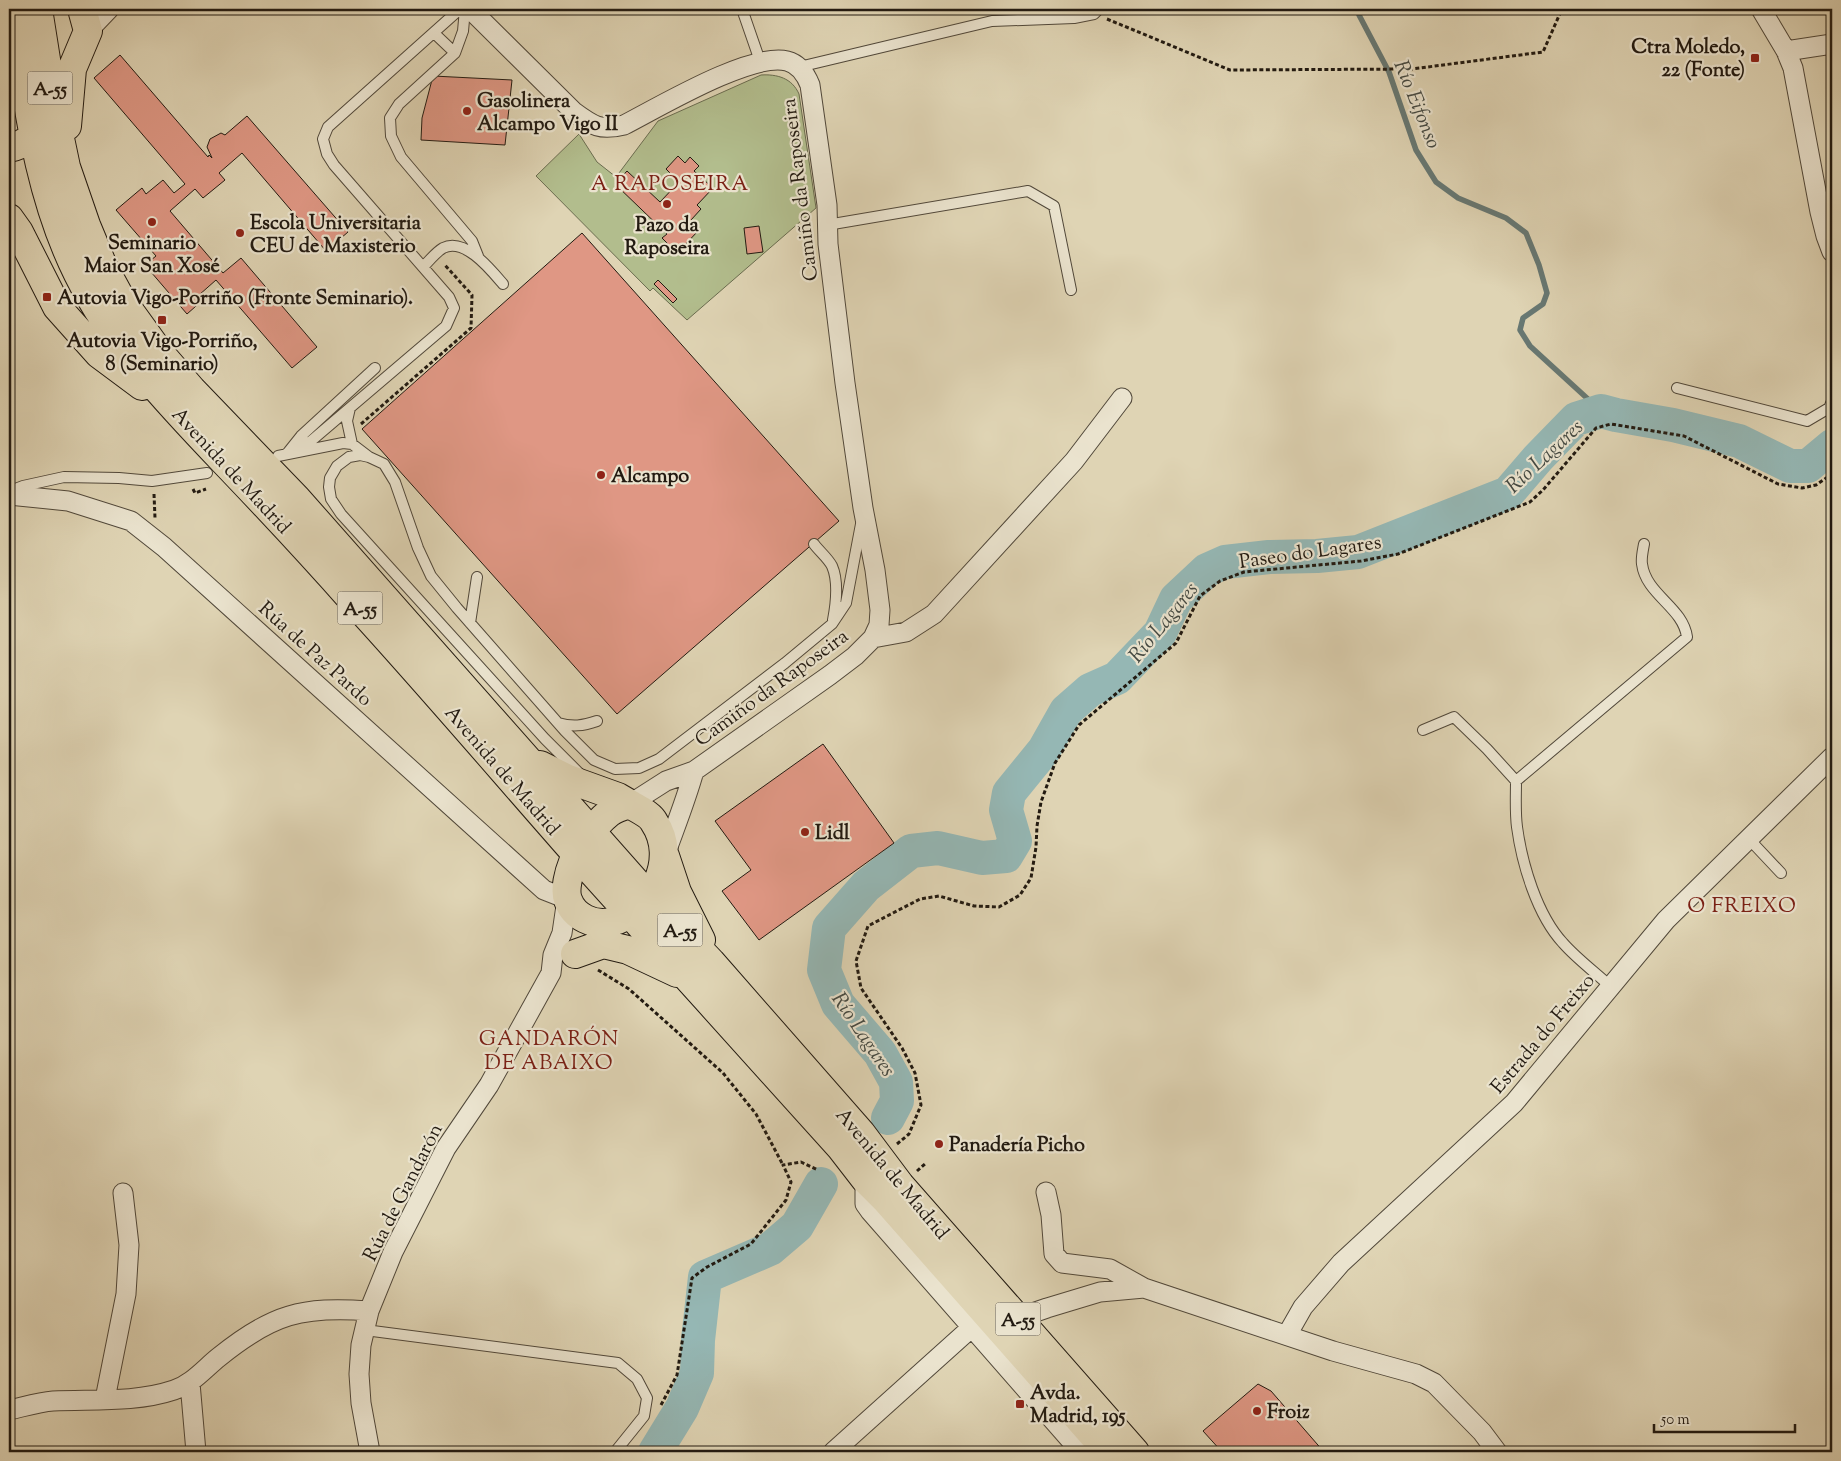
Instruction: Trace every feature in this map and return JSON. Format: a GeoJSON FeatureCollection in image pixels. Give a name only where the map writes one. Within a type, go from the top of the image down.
{"type":"FeatureCollection","features":[{"type":"Feature","properties":{"kind":"highway","name":"Avenida de Madrid"},"geometry":{"type":"LineString","coordinates":[[20,13],[54,110],[66,167],[86,225],[103,266],[121,299],[160,353],[192,390],[297,499],[592,831]]}},
{"type":"Feature","properties":{"kind":"highway","name":"Avenida de Madrid"},"geometry":{"type":"LineString","coordinates":[[20,13],[34,137],[44,183],[62,238],[78,274],[100,314],[139,368],[174,408],[347,594],[577,854]]}},
{"type":"Feature","properties":{"kind":"highway"},"geometry":{"type":"LineString","coordinates":[[9,148],[18,147],[34,137],[54,110],[72,69],[85,20]]}},
{"type":"Feature","properties":{"kind":"highway"},"geometry":{"type":"LineString","coordinates":[[66,167],[68,109],[72,69]]}},
{"type":"Feature","properties":{"kind":"highway"},"geometry":{"type":"LineString","coordinates":[[9,218],[19,232],[57,307],[99,354],[174,408]]}},
{"type":"Feature","properties":{"kind":"highway"},"geometry":{"type":"LineString","coordinates":[[527,759],[568,779],[618,797],[654,820],[662,838],[664,855],[663,870],[658,884],[600,909]]}},
{"type":"Feature","properties":{"kind":"highway"},"geometry":{"type":"LineString","coordinates":[[600,909],[572,866],[577,854],[592,831],[608,814],[630,804]]}},
{"type":"Feature","properties":{"kind":"highway"},"geometry":{"type":"LineString","coordinates":[[541,813],[557,848],[628,950]]}},
{"type":"Feature","properties":{"kind":"highway","name":"A-55"},"geometry":{"type":"LineString","coordinates":[[592,831],[600,909]]}},
{"type":"Feature","properties":{"kind":"highway","name":"A-55"},"geometry":{"type":"LineString","coordinates":[[577,854],[600,909]]}},
{"type":"Feature","properties":{"kind":"highway"},"geometry":{"type":"LineString","coordinates":[[664,855],[677,892],[711,962]]}},
{"type":"Feature","properties":{"kind":"highway","name":"Avenida de Madrid"},"geometry":{"type":"LineString","coordinates":[[600,909],[711,962],[873,1169],[885,1199],[1108,1452]]}},
{"type":"Feature","properties":{"kind":"highway","name":"Avenida de Madrid"},"geometry":{"type":"LineString","coordinates":[[600,909],[690,979],[841,1148],[900,1185],[1135,1452]]}},
{"type":"Feature","properties":{"kind":"highway"},"geometry":{"type":"LineString","coordinates":[[574,954],[603,944],[628,950],[690,979]]}},
{"type":"Feature","properties":{"kind":"street"},"geometry":{"type":"LineString","coordinates":[[85,20],[109,9]]}},
{"type":"Feature","properties":{"kind":"street"},"geometry":{"type":"LineString","coordinates":[[470,9],[574,112],[591,125],[601,128],[624,125],[697,87],[760,61],[788,61],[799,67]]}},
{"type":"Feature","properties":{"kind":"street"},"geometry":{"type":"LineString","coordinates":[[1761,9],[1786,51],[1793,68],[1820,212],[1832,252]]}},
{"type":"Feature","properties":{"kind":"street"},"geometry":{"type":"LineString","coordinates":[[1786,51],[1832,44]]}},
{"type":"Feature","properties":{"kind":"street","name":"Camiño da Raposeira"},"geometry":{"type":"LineString","coordinates":[[630,804],[666,781],[694,771],[830,675],[855,656],[873,638],[879,625],[880,610],[875,570],[863,508],[845,384],[828,244],[827,205],[810,85],[799,67]]}},
{"type":"Feature","properties":{"kind":"street","name":"Camiño da Raposeira"},"geometry":{"type":"LineString","coordinates":[[873,638],[906,632],[934,614],[1074,461],[1122,398]]}},
{"type":"Feature","properties":{"kind":"street","name":"Rúa de Paz Pardo"},"geometry":{"type":"LineString","coordinates":[[9,493],[68,501],[131,521],[456,809],[544,890],[600,909]]}},
{"type":"Feature","properties":{"kind":"street","name":"Estrada do Freixo"},"geometry":{"type":"LineString","coordinates":[[1286,1335],[1303,1307],[1341,1262],[1514,1103],[1666,920],[1832,758]]}},
{"type":"Feature","properties":{"kind":"street"},"geometry":{"type":"LineString","coordinates":[[664,855],[687,798],[694,771]]}},
{"type":"Feature","properties":{"kind":"street","name":"Rúa de Gandarón"},"geometry":{"type":"LineString","coordinates":[[551,973],[574,954],[600,909]]}},
{"type":"Feature","properties":{"kind":"street","name":"Rúa de Gandarón"},"geometry":{"type":"LineString","coordinates":[[370,1452],[361,1403],[359,1374],[361,1345],[369,1311],[393,1252],[441,1157],[489,1085],[551,973],[553,955],[562,934],[600,909]]}},
{"type":"Feature","properties":{"kind":"street"},"geometry":{"type":"LineString","coordinates":[[873,1169],[865,1204],[971,1328],[1081,1452]]}},
{"type":"Feature","properties":{"kind":"street"},"geometry":{"type":"LineString","coordinates":[[105,1399],[126,1294],[129,1245],[123,1192]]}},
{"type":"Feature","properties":{"kind":"street"},"geometry":{"type":"LineString","coordinates":[[1046,1192],[1052,1215],[1054,1254],[1062,1262],[1110,1269],[1144,1288],[1333,1351],[1416,1374],[1434,1384],[1482,1432],[1497,1452]]}},
{"type":"Feature","properties":{"kind":"street"},"geometry":{"type":"LineString","coordinates":[[1018,1318],[1100,1292],[1144,1288]]}},
{"type":"Feature","properties":{"kind":"street"},"geometry":{"type":"LineString","coordinates":[[9,1410],[50,1401],[133,1399],[155,1396],[176,1390],[190,1383],[246,1336],[267,1323],[310,1311],[339,1309],[369,1311]]}},
{"type":"Feature","properties":{"kind":"street"},"geometry":{"type":"LineString","coordinates":[[833,1452],[971,1328]]}},
{"type":"Feature","properties":{"kind":"street"},"geometry":{"type":"LineString","coordinates":[[190,1383],[196,1452]]}},
{"type":"Feature","properties":{"kind":"lane"},"geometry":{"type":"LineString","coordinates":[[283,454],[311,441],[446,326],[452,316],[454,308],[449,297],[334,165],[327,154],[322,139],[328,127],[460,9]]}},
{"type":"Feature","properties":{"kind":"lane"},"geometry":{"type":"LineString","coordinates":[[465,9],[463,31],[455,52],[399,104],[390,118],[391,136],[402,157],[472,241],[478,256],[503,284]]}},
{"type":"Feature","properties":{"kind":"lane"},"geometry":{"type":"LineString","coordinates":[[742,9],[760,61]]}},
{"type":"Feature","properties":{"kind":"lane"},"geometry":{"type":"LineString","coordinates":[[799,67],[992,21],[1074,18],[1097,11]]}},
{"type":"Feature","properties":{"kind":"lane"},"geometry":{"type":"LineString","coordinates":[[434,33],[455,52]]}},
{"type":"Feature","properties":{"kind":"lane"},"geometry":{"type":"LineString","coordinates":[[827,225],[1028,191],[1054,206],[1071,290]]}},
{"type":"Feature","properties":{"kind":"lane"},"geometry":{"type":"LineString","coordinates":[[423,267],[443,248],[453,246],[478,256]]}},
{"type":"Feature","properties":{"kind":"lane"},"geometry":{"type":"LineString","coordinates":[[283,454],[375,368]]}},
{"type":"Feature","properties":{"kind":"lane"},"geometry":{"type":"LineString","coordinates":[[1676,388],[1807,421],[1829,408],[1832,402]]}},
{"type":"Feature","properties":{"kind":"lane"},"geometry":{"type":"LineString","coordinates":[[350,408],[347,421],[352,444]]}},
{"type":"Feature","properties":{"kind":"lane"},"geometry":{"type":"LineString","coordinates":[[283,454],[343,443],[352,444],[369,457],[384,464],[395,482],[418,548],[432,576],[470,623],[557,722],[594,760],[615,769],[639,768],[659,759],[785,663],[832,624],[846,604],[863,508]]}},
{"type":"Feature","properties":{"kind":"lane"},"geometry":{"type":"LineString","coordinates":[[369,457],[360,455],[348,457],[337,466],[330,478],[331,499],[341,514],[545,739],[595,789]]}},
{"type":"Feature","properties":{"kind":"lane"},"geometry":{"type":"LineString","coordinates":[[9,493],[23,486],[64,477],[152,481],[207,473]]}},
{"type":"Feature","properties":{"kind":"lane"},"geometry":{"type":"LineString","coordinates":[[814,544],[832,565],[836,603],[832,624]]}},
{"type":"Feature","properties":{"kind":"lane"},"geometry":{"type":"LineString","coordinates":[[1516,781],[1688,637],[1686,626],[1650,585],[1642,564],[1644,544]]}},
{"type":"Feature","properties":{"kind":"lane"},"geometry":{"type":"LineString","coordinates":[[470,623],[477,577]]}},
{"type":"Feature","properties":{"kind":"lane"},"geometry":{"type":"LineString","coordinates":[[1423,730],[1454,717],[1488,749],[1516,781],[1517,826],[1523,862],[1548,924],[1562,942],[1611,987]]}},
{"type":"Feature","properties":{"kind":"lane"},"geometry":{"type":"LineString","coordinates":[[557,722],[568,726],[584,726],[597,721]]}},
{"type":"Feature","properties":{"kind":"lane"},"geometry":{"type":"LineString","coordinates":[[1749,839],[1781,873]]}},
{"type":"Feature","properties":{"kind":"lane"},"geometry":{"type":"LineString","coordinates":[[365,1330],[618,1364],[637,1379],[647,1398],[644,1416],[615,1452]]}},
{"type":"Feature","properties":{"kind":"path"},"geometry":{"type":"LineString","coordinates":[[1097,11],[1230,70],[1402,69],[1543,52],[1562,9]]}},
{"type":"Feature","properties":{"kind":"path","name":"Paseo do Lagares"},"geometry":{"type":"LineString","coordinates":[[873,1169],[909,1134],[921,1105],[915,1074],[902,1048],[861,988],[856,961],[868,926],[920,899],[940,896],[974,906],[999,907],[1020,895],[1031,878],[1037,826],[1042,802],[1055,763],[1079,725],[1176,643],[1200,596],[1220,581],[1244,572],[1361,561],[1398,554],[1530,502],[1543,490],[1596,428],[1611,424],[1684,436],[1778,484],[1802,488],[1816,485],[1832,474]]}},
{"type":"Feature","properties":{"kind":"path"},"geometry":{"type":"LineString","coordinates":[[150,536],[155,526],[152,481]]}},
{"type":"Feature","properties":{"kind":"path"},"geometry":{"type":"LineString","coordinates":[[574,954],[629,989],[722,1073],[756,1114],[791,1182],[786,1200],[751,1244],[707,1267],[692,1278],[677,1375],[659,1410]]}},
{"type":"Feature","properties":{"kind":"path"},"geometry":{"type":"LineString","coordinates":[[783,1165],[801,1162],[818,1170]]}},
{"type":"Feature","properties":{"kind":"green space"},"geometry":{"type":"Polygon","coordinates":[[[761,75],[773,75],[783,78],[792,84],[799,94],[816,208],[687,320],[653,288],[650,291],[536,176],[579,134],[597,162],[616,177],[658,121],[761,75]]]}},
{"type":"Feature","properties":{"kind":"building","name":"Seminario Maior San Xosé"},"geometry":{"type":"Polygon","coordinates":[[[120,55],[208,157],[209,155],[212,158],[207,147],[210,139],[221,133],[225,135],[247,116],[348,232],[326,251],[242,153],[219,173],[225,180],[203,198],[195,189],[170,211],[223,273],[241,258],[317,347],[292,368],[216,280],[199,295],[204,299],[187,314],[145,265],[156,256],[116,210],[142,188],[146,194],[163,180],[174,193],[185,184],[94,78],[120,55]]]}},
{"type":"Feature","properties":{"kind":"building"},"geometry":{"type":"Polygon","coordinates":[[[433,76],[512,80],[505,145],[421,140],[422,118],[433,76]]]}},
{"type":"Feature","properties":{"kind":"building","name":"Pazo da Raposeira"},"geometry":{"type":"Polygon","coordinates":[[[678,156],[685,163],[690,157],[699,166],[694,171],[713,188],[697,205],[701,209],[691,220],[700,229],[677,253],[662,238],[667,234],[615,184],[627,171],[660,202],[679,182],[666,169],[678,156]]]}},
{"type":"Feature","properties":{"kind":"building"},"geometry":{"type":"Polygon","coordinates":[[[759,226],[763,252],[747,254],[744,228],[759,226]]]}},
{"type":"Feature","properties":{"kind":"building","name":"Alcampo"},"geometry":{"type":"Polygon","coordinates":[[[582,233],[839,521],[617,714],[362,429],[582,233]]]}},
{"type":"Feature","properties":{"kind":"building"},"geometry":{"type":"Polygon","coordinates":[[[658,280],[677,299],[673,303],[654,284],[658,280]]]}},
{"type":"Feature","properties":{"kind":"building","name":"Lidl"},"geometry":{"type":"Polygon","coordinates":[[[823,744],[894,843],[759,940],[722,891],[751,870],[715,821],[823,744]]]}},
{"type":"Feature","properties":{"kind":"building","name":"Froiz"},"geometry":{"type":"Polygon","coordinates":[[[1258,1384],[1271,1391],[1324,1452],[1222,1452],[1203,1431],[1258,1384]]]}},
{"type":"Feature","properties":{"kind":"waterway","name":"Río Eifonso"},"geometry":{"type":"LineString","coordinates":[[1359,9],[1359,15],[1389,72],[1416,150],[1436,182],[1458,198],[1506,218],[1526,233],[1539,265],[1547,293],[1543,304],[1523,318],[1520,330],[1530,346],[1601,411]]}},
{"type":"Feature","properties":{"kind":"waterway","name":"Río Lagares"},"geometry":{"type":"LineString","coordinates":[[888,1118],[897,1101],[896,1082],[880,1053],[838,1004],[824,970],[829,928],[866,886],[911,851],[938,848],[982,858],[1006,856],[1015,841],[1006,810],[1009,793],[1044,750],[1066,711],[1090,690],[1117,678],[1160,633],[1176,599],[1207,570],[1225,562],[1269,557],[1317,556],[1358,552],[1508,493],[1538,458],[1576,419],[1601,411],[1673,425],[1739,441],[1790,466],[1808,466],[1832,446]]}},
{"type":"Feature","properties":{"kind":"waterway","name":"Río Lagares"},"geometry":{"type":"LineString","coordinates":[[655,1452],[682,1408],[697,1373],[698,1340],[705,1277],[770,1249],[797,1226],[821,1184]]}},
{"type":"Feature","properties":{"kind":"place","name":"Ctra Moledo, 22 (Fonte)"},"geometry":{"type":"Point","coordinates":[1755,58]}},
{"type":"Feature","properties":{"kind":"place","name":"Gasolinera Alcampo Vigo II"},"geometry":{"type":"Point","coordinates":[467,111]}},
{"type":"Feature","properties":{"kind":"place","name":"Pazo da Raposeira"},"geometry":{"type":"Point","coordinates":[667,204]}},
{"type":"Feature","properties":{"kind":"place","name":"Seminario Maior San Xosé"},"geometry":{"type":"Point","coordinates":[152,222]}},
{"type":"Feature","properties":{"kind":"place","name":"Escola Universitaria CEU de Maxisterio"},"geometry":{"type":"Point","coordinates":[240,233]}},
{"type":"Feature","properties":{"kind":"place","name":"Autovia Vigo-Porriño (Fronte Seminario)."},"geometry":{"type":"Point","coordinates":[47,297]}},
{"type":"Feature","properties":{"kind":"place","name":"Autovia Vigo-Porriño, 8 (Seminario)"},"geometry":{"type":"Point","coordinates":[162,320]}},
{"type":"Feature","properties":{"kind":"place","name":"Alcampo"},"geometry":{"type":"Point","coordinates":[601,475]}},
{"type":"Feature","properties":{"kind":"place","name":"Lidl"},"geometry":{"type":"Point","coordinates":[805,832]}},
{"type":"Feature","properties":{"kind":"place","name":"Panadería Picho"},"geometry":{"type":"Point","coordinates":[939,1144]}},
{"type":"Feature","properties":{"kind":"place","name":"Avda. Madrid, 195"},"geometry":{"type":"Point","coordinates":[1020,1404]}},
{"type":"Feature","properties":{"kind":"place","name":"Froiz"},"geometry":{"type":"Point","coordinates":[1257,1411]}},
{"type":"Feature","properties":{"kind":"district","name":"A RAPOSEIRA"},"geometry":{"type":"Point","coordinates":[670,183]}},
{"type":"Feature","properties":{"kind":"district","name":"O FREIXO"},"geometry":{"type":"Point","coordinates":[1742,905]}},
{"type":"Feature","properties":{"kind":"district","name":"GANDARÓN DE ABAIXO"},"geometry":{"type":"Point","coordinates":[549,1050]}}]}
